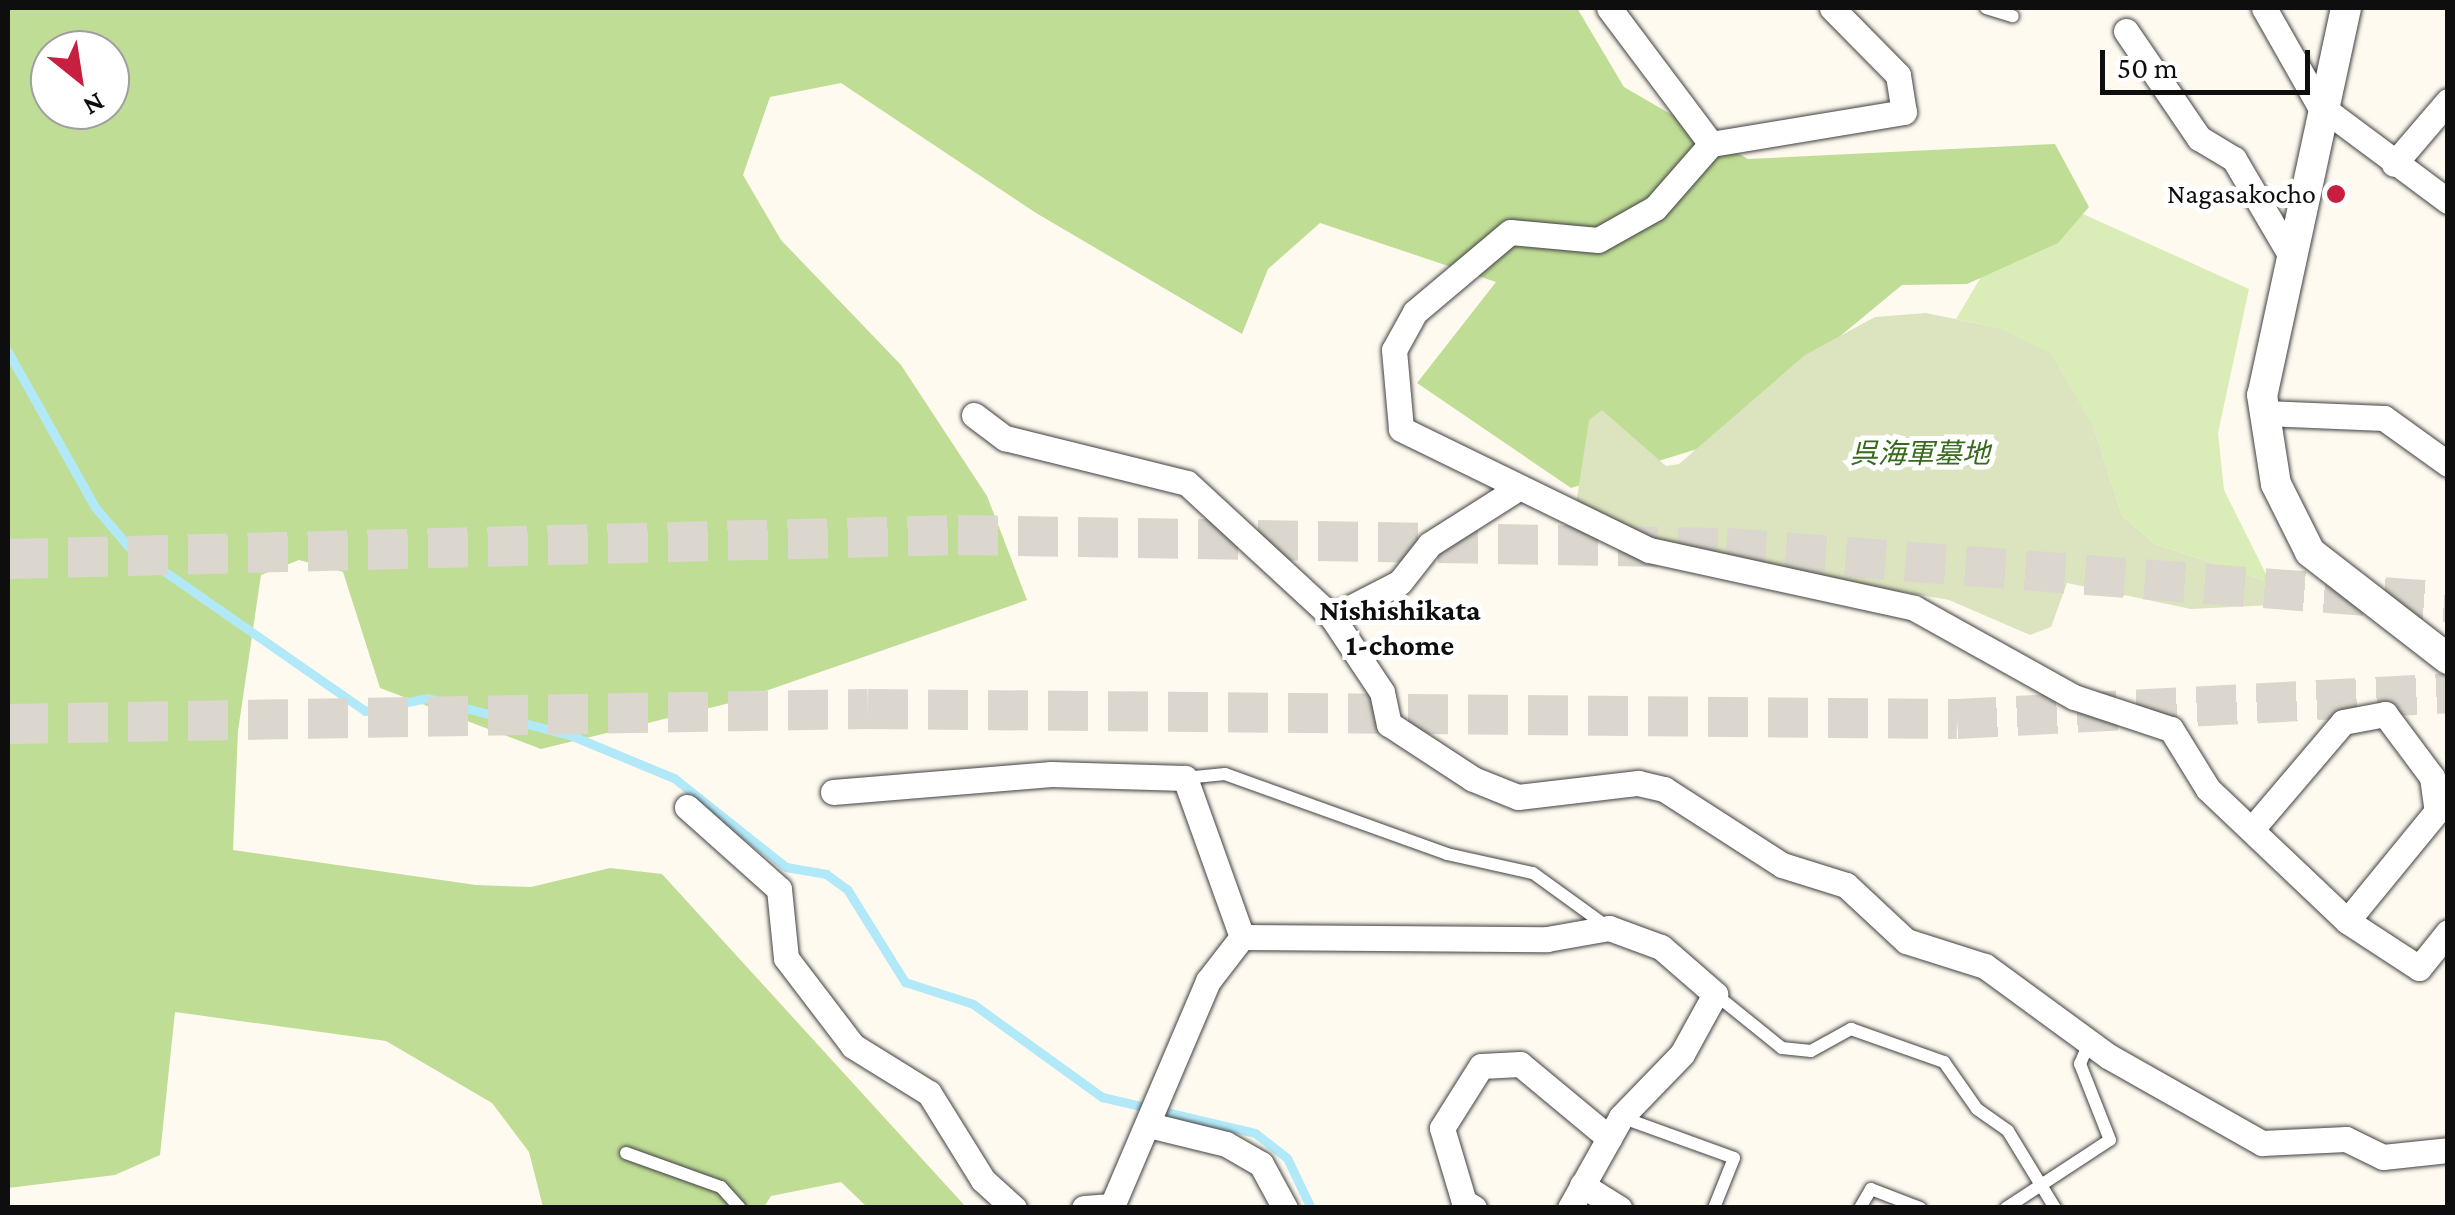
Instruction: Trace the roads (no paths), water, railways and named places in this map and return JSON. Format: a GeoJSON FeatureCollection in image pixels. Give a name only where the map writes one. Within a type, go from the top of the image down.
{"type":"FeatureCollection","features":[{"type":"Feature","properties":{"kind":"street"},"geometry":{"type":"LineString","coordinates":[[1609,8],[1711,144]]}},
{"type":"Feature","properties":{"kind":"street"},"geometry":{"type":"LineString","coordinates":[[1832,8],[1898,75],[1904,112],[1711,144],[1655,208],[1598,240],[1510,232],[1416,312],[1401,337],[1394,350],[1400,429],[1515,490],[1649,550],[1914,608],[2074,697],[2171,729],[2208,789],[2347,921],[2419,968],[2448,932]]}},
{"type":"Feature","properties":{"kind":"street"},"geometry":{"type":"LineString","coordinates":[[2264,8],[2319,105],[2448,201]]}},
{"type":"Feature","properties":{"kind":"street"},"geometry":{"type":"LineString","coordinates":[[2346,8],[2319,105],[2265,413],[2276,484],[2310,552],[2448,659]]}},
{"type":"Feature","properties":{"kind":"street"},"geometry":{"type":"LineString","coordinates":[[2126,31],[2199,138],[2234,159],[2291,256]]}},
{"type":"Feature","properties":{"kind":"street"},"geometry":{"type":"LineString","coordinates":[[2394,164],[2448,101]]}},
{"type":"Feature","properties":{"kind":"street"},"geometry":{"type":"LineString","coordinates":[[2265,413],[2384,418],[2448,464]]}},
{"type":"Feature","properties":{"kind":"street"},"geometry":{"type":"LineString","coordinates":[[974,415],[1005,438],[1186,483],[1332,616],[1382,692],[1389,724],[1474,778],[1518,798],[1638,783],[1664,789],[1782,865],[1846,885],[1906,941],[1984,966],[2089,1043],[2262,1143],[2346,1140],[2383,1157],[2448,1150]]}},
{"type":"Feature","properties":{"kind":"street"},"geometry":{"type":"LineString","coordinates":[[1332,616],[1400,582],[1430,544],[1515,490]]}},
{"type":"Feature","properties":{"kind":"street"},"geometry":{"type":"LineString","coordinates":[[2252,828],[2343,722],[2385,714],[2432,777],[2437,811],[2347,921]]}},
{"type":"Feature","properties":{"kind":"street"},"geometry":{"type":"LineString","coordinates":[[832,792],[1051,774],[1135,784],[1185,778],[1242,937]]}},
{"type":"Feature","properties":{"kind":"street"},"geometry":{"type":"LineString","coordinates":[[687,808],[779,888],[786,958],[853,1046],[929,1092],[983,1180],[1014,1208]]}},
{"type":"Feature","properties":{"kind":"street"},"geometry":{"type":"LineString","coordinates":[[1242,937],[1546,939],[1609,928],[1661,947],[1715,994],[1682,1054],[1615,1128],[1576,1196],[1620,1208]]}},
{"type":"Feature","properties":{"kind":"street"},"geometry":{"type":"LineString","coordinates":[[1084,1208],[1112,1206],[1208,981],[1242,937]]}},
{"type":"Feature","properties":{"kind":"street"},"geometry":{"type":"LineString","coordinates":[[1474,1208],[1464,1202],[1442,1128],[1481,1066],[1520,1064],[1615,1128]]}},
{"type":"Feature","properties":{"kind":"street"},"geometry":{"type":"LineString","coordinates":[[1149,1126],[1226,1144],[1261,1164],[1285,1208]]}},
{"type":"Feature","properties":{"kind":"lane"},"geometry":{"type":"LineString","coordinates":[[1986,8],[2013,16]]}},
{"type":"Feature","properties":{"kind":"lane"},"geometry":{"type":"LineString","coordinates":[[1185,778],[1225,774],[1447,854],[1533,874],[1609,928]]}},
{"type":"Feature","properties":{"kind":"lane"},"geometry":{"type":"LineString","coordinates":[[1715,994],[1782,1048],[1811,1051],[1851,1030],[1944,1062],[2008,1131],[2055,1208]]}},
{"type":"Feature","properties":{"kind":"lane"},"geometry":{"type":"LineString","coordinates":[[2006,1208],[2110,1140],[2080,1064],[2089,1043]]}},
{"type":"Feature","properties":{"kind":"lane"},"geometry":{"type":"LineString","coordinates":[[1615,1128],[1734,1158],[1714,1208]]}},
{"type":"Feature","properties":{"kind":"lane"},"geometry":{"type":"LineString","coordinates":[[626,1153],[721,1187],[740,1208]]}},
{"type":"Feature","properties":{"kind":"lane"},"geometry":{"type":"LineString","coordinates":[[1860,1208],[1871,1189],[1920,1208]]}},
{"type":"Feature","properties":{"kind":"waterway"},"geometry":{"type":"LineString","coordinates":[[8,352],[95,507],[128,546],[365,711],[427,698],[570,735],[674,778],[786,867],[826,874],[847,889],[905,982],[973,1004],[1102,1097],[1255,1133],[1287,1158],[1311,1208]]}},
{"type":"Feature","properties":{"kind":"tunnel"},"geometry":{"type":"LineString","coordinates":[[8,559],[958,535],[1726,548],[2448,602]]}},
{"type":"Feature","properties":{"kind":"tunnel"},"geometry":{"type":"LineString","coordinates":[[8,724],[868,709],[1957,719],[2448,693]]}},
{"type":"Feature","properties":{"kind":"place","name":"Nagasakocho"},"geometry":{"type":"Point","coordinates":[2336,194]}},
{"type":"Feature","properties":{"kind":"district","name":"Nishishikata 1-chome"},"geometry":{"type":"Point","coordinates":[1400,627]}},
{"type":"Feature","properties":{"kind":"park label","name":"呉海軍墓地"},"geometry":{"type":"Point","coordinates":[1920,454]}}]}
